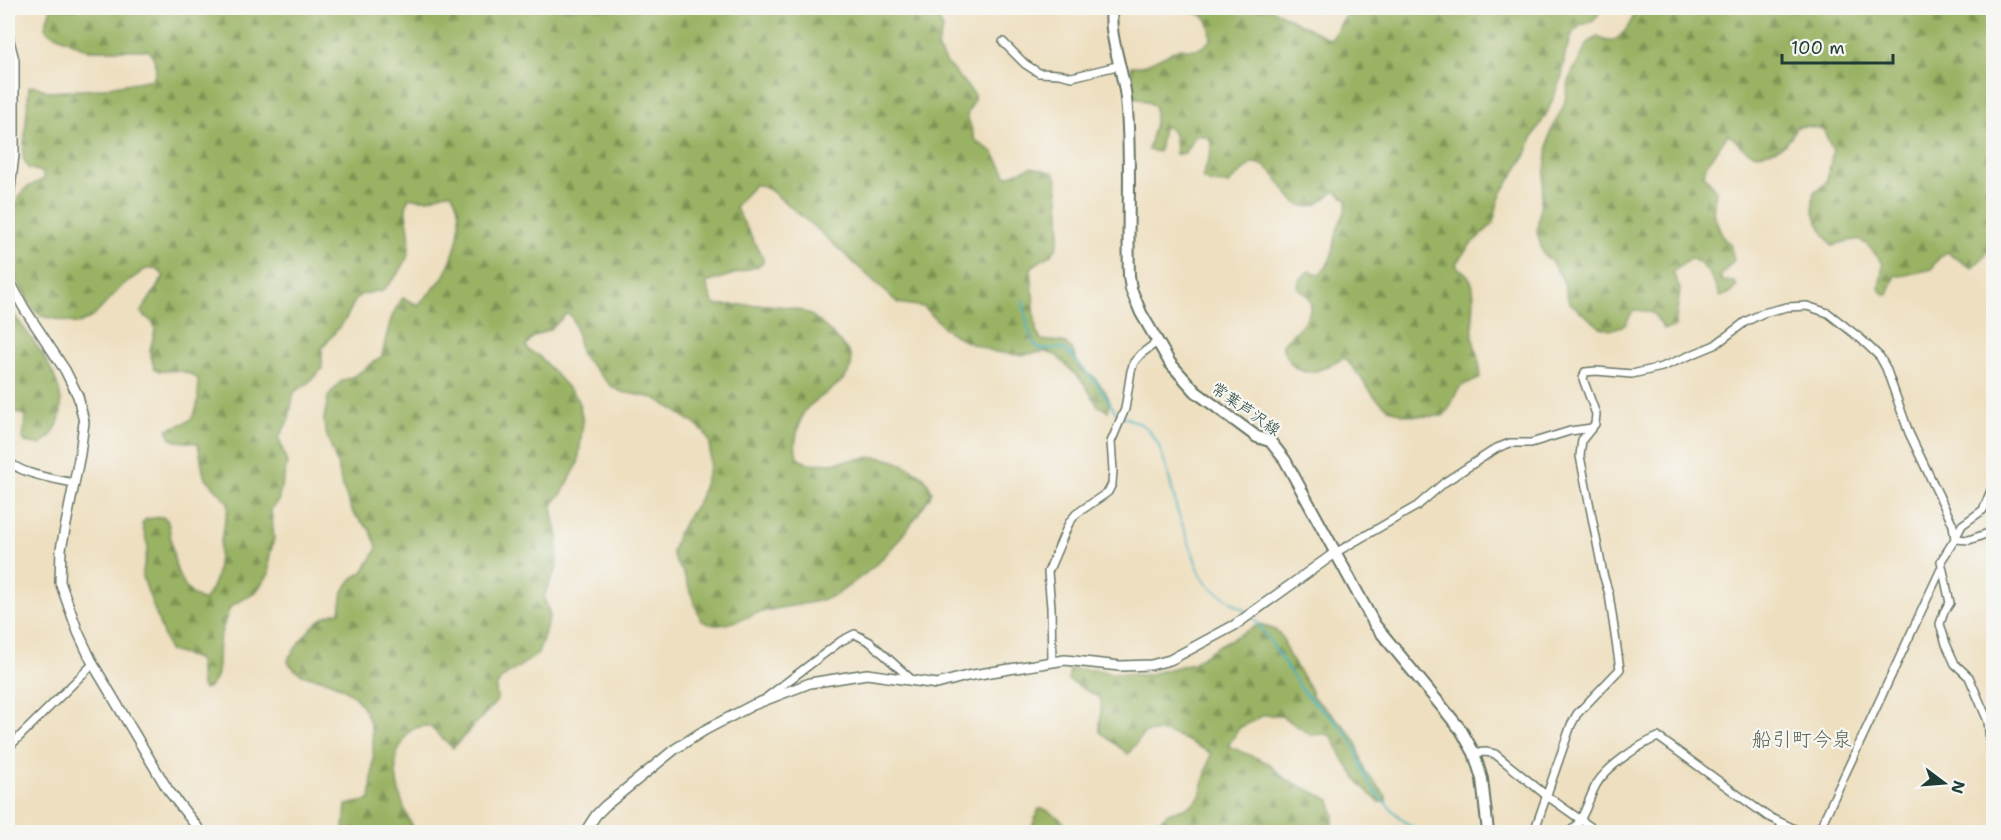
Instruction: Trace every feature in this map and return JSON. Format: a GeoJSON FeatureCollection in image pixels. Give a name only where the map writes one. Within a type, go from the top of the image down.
{"type":"FeatureCollection","features":[{"type":"Feature","properties":{"kind":"main road","name":"常葉芦沢線"},"geometry":{"type":"LineString","coordinates":[[1112,8],[1112,26],[1121,65],[1127,116],[1129,276],[1136,302],[1170,363],[1196,392],[1257,437],[1270,441],[1277,450],[1302,489],[1375,625],[1450,715],[1474,753],[1485,796],[1488,832]]}},
{"type":"Feature","properties":{"kind":"street"},"geometry":{"type":"LineString","coordinates":[[8,37],[14,60],[15,155],[8,205]]}},
{"type":"Feature","properties":{"kind":"street"},"geometry":{"type":"LineString","coordinates":[[1003,42],[1025,64],[1039,73],[1072,77],[1121,65]]}},
{"type":"Feature","properties":{"kind":"street"},"geometry":{"type":"LineString","coordinates":[[8,271],[10,282],[24,308],[65,370],[78,396],[84,422],[80,454],[60,549],[60,582],[78,632],[93,664],[168,790],[201,832]]}},
{"type":"Feature","properties":{"kind":"street"},"geometry":{"type":"LineString","coordinates":[[1534,832],[1571,725],[1577,714],[1620,669],[1610,594],[1603,574],[1580,456],[1582,440],[1595,424],[1596,414],[1583,379],[1585,372],[1632,374],[1662,367],[1715,345],[1745,322],[1763,313],[1787,307],[1807,306],[1828,313],[1880,357],[1917,451],[1953,525],[1955,540]]}},
{"type":"Feature","properties":{"kind":"street"},"geometry":{"type":"LineString","coordinates":[[1052,661],[1048,572],[1069,523],[1076,513],[1108,492],[1112,484],[1111,442],[1125,409],[1131,371],[1134,362],[1141,354],[1157,342]]}},
{"type":"Feature","properties":{"kind":"street"},"geometry":{"type":"LineString","coordinates":[[585,832],[605,806],[675,748],[760,702],[810,683],[867,674],[937,684],[967,676],[1052,661],[1086,661],[1120,666],[1170,660],[1235,625],[1335,553],[1417,506],[1445,482],[1497,448],[1510,443],[1531,443],[1570,431],[1592,428]]}},
{"type":"Feature","properties":{"kind":"street"},"geometry":{"type":"LineString","coordinates":[[8,459],[10,464],[21,470],[73,483]]}},
{"type":"Feature","properties":{"kind":"street"},"geometry":{"type":"LineString","coordinates":[[1994,483],[1983,510],[1962,525],[1941,561],[1950,603],[1940,624],[1955,664],[1969,677],[1988,721],[1994,784]]}},
{"type":"Feature","properties":{"kind":"street"},"geometry":{"type":"LineString","coordinates":[[1955,540],[1969,540],[1994,531]]}},
{"type":"Feature","properties":{"kind":"street"},"geometry":{"type":"LineString","coordinates":[[1818,832],[1941,569]]}},
{"type":"Feature","properties":{"kind":"street"},"geometry":{"type":"LineString","coordinates":[[760,702],[841,641],[855,634],[870,642],[911,679]]}},
{"type":"Feature","properties":{"kind":"street"},"geometry":{"type":"LineString","coordinates":[[8,747],[93,664]]}},
{"type":"Feature","properties":{"kind":"street"},"geometry":{"type":"LineString","coordinates":[[1568,832],[1580,819],[1605,773],[1658,737],[1767,816],[1802,832]]}},
{"type":"Feature","properties":{"kind":"street"},"geometry":{"type":"LineString","coordinates":[[1474,753],[1495,754],[1547,796],[1598,832]]}},
{"type":"Feature","properties":{"kind":"street"},"geometry":{"type":"LineString","coordinates":[[1779,832],[1782,824]]}},
{"type":"Feature","properties":{"kind":"green space"},"geometry":{"type":"Polygon","coordinates":[[[51,8],[932,8],[943,28],[937,48],[944,60],[974,94],[967,115],[975,140],[993,152],[1007,176],[1032,167],[1054,173],[1056,177],[1060,222],[1059,239],[1052,253],[1031,268],[1036,331],[1041,340],[1063,342],[1072,349],[1080,369],[1094,377],[1105,391],[1110,401],[1108,411],[1098,406],[1083,382],[1056,355],[1045,352],[1018,355],[995,352],[967,342],[946,330],[924,307],[898,303],[770,190],[754,185],[735,207],[763,258],[763,263],[706,283],[714,305],[780,306],[805,312],[833,335],[849,352],[852,361],[845,377],[805,411],[796,440],[797,456],[802,461],[821,464],[868,457],[894,461],[924,477],[932,491],[930,496],[887,554],[837,594],[826,599],[768,610],[722,625],[714,625],[701,620],[683,572],[672,552],[678,533],[700,498],[710,465],[710,443],[705,433],[691,421],[655,398],[622,392],[611,386],[581,355],[571,315],[566,314],[552,328],[533,338],[526,346],[529,351],[539,356],[578,399],[583,421],[578,464],[552,508],[558,537],[557,568],[545,593],[544,598],[550,615],[538,654],[501,679],[496,688],[495,703],[453,748],[429,726],[417,728],[407,734],[399,748],[396,768],[401,797],[415,832],[346,832],[344,829],[346,805],[370,800],[373,747],[372,730],[367,715],[359,701],[346,690],[328,681],[306,676],[288,662],[289,657],[305,635],[317,623],[331,614],[340,612],[343,591],[353,578],[363,572],[377,546],[370,530],[353,513],[342,486],[337,463],[325,430],[324,419],[328,397],[340,382],[356,375],[382,356],[392,318],[403,298],[418,305],[443,277],[456,246],[458,235],[459,212],[456,202],[451,192],[427,199],[409,197],[406,210],[409,246],[408,255],[401,270],[381,292],[360,295],[356,299],[345,320],[322,348],[322,369],[306,385],[295,391],[289,419],[279,438],[287,464],[278,501],[271,510],[274,538],[269,559],[269,574],[255,593],[229,609],[219,642],[216,676],[214,682],[204,689],[201,685],[199,661],[169,651],[142,575],[148,547],[142,524],[146,519],[163,517],[169,526],[174,559],[181,579],[186,588],[204,601],[216,575],[228,509],[228,502],[204,476],[198,443],[176,441],[171,438],[167,429],[183,424],[194,415],[197,405],[198,379],[189,373],[175,370],[159,371],[154,368],[150,351],[155,330],[154,324],[141,312],[164,276],[156,268],[146,269],[123,285],[94,316],[79,324],[41,316],[32,308],[15,276],[17,199],[26,188],[44,179],[42,172],[28,168],[23,157],[29,87],[35,86],[50,92],[98,89],[153,79],[155,72],[154,59],[147,50],[88,50],[48,32],[45,27],[51,8]]]}},
{"type":"Feature","properties":{"kind":"green space"},"geometry":{"type":"Polygon","coordinates":[[[1176,8],[1270,8],[1331,40],[1350,8],[1602,8],[1591,22],[1581,25],[1573,32],[1565,54],[1562,76],[1548,111],[1532,138],[1525,157],[1502,192],[1493,224],[1470,245],[1456,263],[1458,268],[1469,276],[1473,287],[1473,337],[1480,378],[1464,384],[1459,389],[1443,416],[1410,415],[1392,410],[1376,397],[1344,358],[1322,369],[1308,372],[1295,367],[1284,352],[1283,343],[1303,323],[1310,310],[1309,298],[1298,288],[1299,280],[1309,271],[1319,274],[1327,265],[1332,255],[1347,200],[1335,191],[1318,204],[1305,207],[1290,196],[1270,170],[1262,164],[1252,163],[1228,184],[1211,183],[1202,178],[1211,150],[1209,139],[1204,136],[1195,136],[1184,154],[1176,154],[1173,133],[1163,127],[1159,152],[1148,150],[1155,123],[1155,107],[1133,96],[1131,66],[1143,66],[1180,48],[1196,49],[1211,40],[1209,24],[1202,15],[1176,8]]]}},
{"type":"Feature","properties":{"kind":"green space"},"geometry":{"type":"Polygon","coordinates":[[[1636,8],[1993,8],[1993,249],[1973,268],[1947,252],[1938,259],[1932,269],[1901,276],[1895,275],[1888,295],[1882,293],[1879,288],[1883,264],[1872,249],[1856,240],[1832,246],[1815,214],[1814,192],[1827,180],[1833,151],[1823,129],[1807,126],[1796,127],[1782,146],[1760,154],[1747,151],[1728,134],[1706,165],[1704,175],[1716,191],[1713,213],[1724,239],[1730,244],[1734,260],[1720,277],[1723,281],[1734,282],[1737,286],[1730,293],[1720,297],[1707,270],[1691,258],[1673,272],[1680,289],[1675,327],[1664,329],[1653,313],[1638,310],[1633,311],[1625,325],[1610,330],[1600,327],[1569,302],[1563,280],[1551,261],[1543,254],[1537,232],[1550,133],[1564,105],[1570,77],[1588,43],[1597,37],[1608,41],[1617,39],[1628,27],[1636,8]]]}},
{"type":"Feature","properties":{"kind":"green space"},"geometry":{"type":"Polygon","coordinates":[[[8,307],[43,356],[60,393],[61,412],[55,429],[41,445],[25,442],[23,438],[26,416],[8,409],[8,307]]]}},
{"type":"Feature","properties":{"kind":"green space"},"geometry":{"type":"Polygon","coordinates":[[[1260,624],[1275,630],[1283,638],[1288,654],[1313,697],[1342,724],[1356,741],[1365,771],[1386,796],[1386,802],[1379,802],[1362,786],[1345,762],[1332,737],[1327,734],[1311,735],[1280,715],[1264,715],[1239,728],[1228,746],[1268,763],[1284,778],[1330,800],[1334,816],[1331,832],[1108,832],[1159,821],[1168,813],[1190,806],[1200,796],[1211,753],[1172,734],[1154,732],[1144,733],[1128,754],[1100,732],[1100,698],[1068,680],[1070,669],[1146,675],[1193,663],[1218,646],[1260,624]]]}},
{"type":"Feature","properties":{"kind":"green space"},"geometry":{"type":"Polygon","coordinates":[[[1039,809],[1054,814],[1076,832],[1030,832],[1039,809]]]}},
{"type":"Feature","properties":{"kind":"waterway"},"geometry":{"type":"LineString","coordinates":[[1023,300],[1028,328],[1038,348],[1062,348],[1098,385],[1117,414],[1148,429],[1158,444],[1177,510],[1201,576],[1211,588],[1248,613]]}},
{"type":"Feature","properties":{"kind":"waterway"},"geometry":{"type":"LineString","coordinates":[[1252,617],[1305,693],[1348,735],[1366,777],[1382,800],[1398,816],[1420,832]]}},
{"type":"Feature","properties":{"kind":"district","name":"船引町今泉"},"geometry":{"type":"Point","coordinates":[1802,739]}}]}
